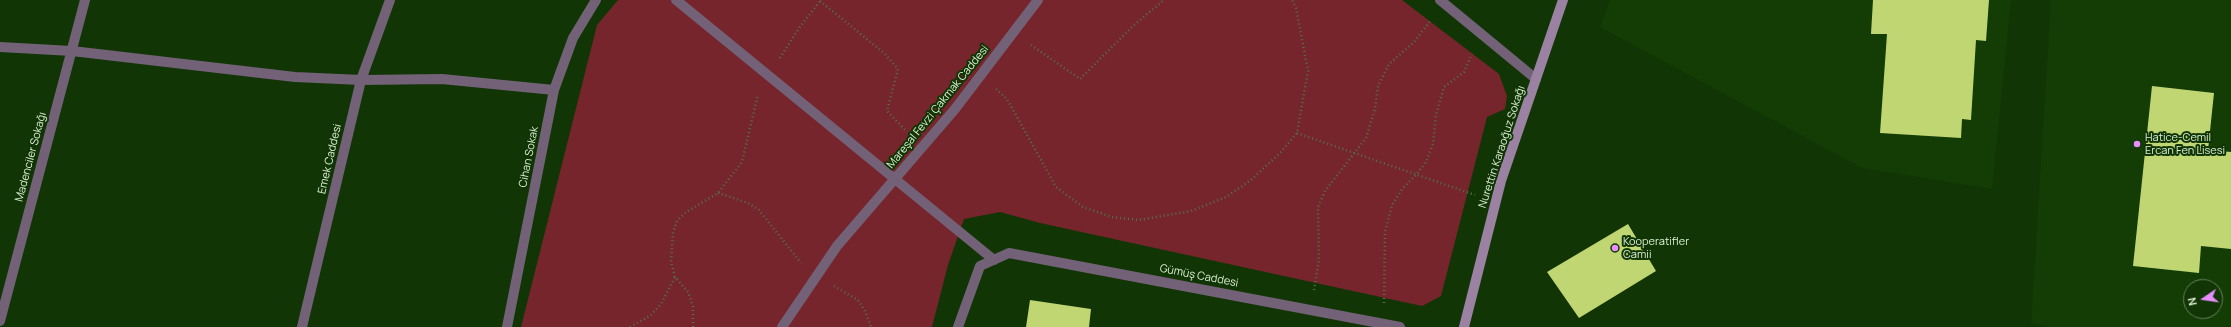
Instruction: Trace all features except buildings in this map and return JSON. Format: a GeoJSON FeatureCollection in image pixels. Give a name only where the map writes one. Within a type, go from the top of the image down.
{"type":"FeatureCollection","features":[{"type":"Feature","properties":{"kind":"street","name":"Madenciler Sokağı"},"geometry":{"type":"LineString","coordinates":[[0,321],[85,0]]}},
{"type":"Feature","properties":{"kind":"street","name":"Emek Caddesi"},"geometry":{"type":"LineString","coordinates":[[302,327],[361,80],[390,0]]}},
{"type":"Feature","properties":{"kind":"street","name":"Cihan Sokak"},"geometry":{"type":"LineString","coordinates":[[507,327],[554,90],[573,38],[596,0]]}},
{"type":"Feature","properties":{"kind":"street","name":"Mareşal Fevzi Çakmak Caddesi"},"geometry":{"type":"LineString","coordinates":[[994,260],[895,180],[981,74],[1038,0]]}},
{"type":"Feature","properties":{"kind":"street","name":"Nurettin Karaoğuz Sokağı"},"geometry":{"type":"LineString","coordinates":[[1464,327],[1496,202],[1563,0]]}},
{"type":"Feature","properties":{"kind":"street"},"geometry":{"type":"LineString","coordinates":[[1441,1],[1536,79]]}},
{"type":"Feature","properties":{"kind":"street"},"geometry":{"type":"LineString","coordinates":[[679,2],[895,180],[837,246],[782,327]]}},
{"type":"Feature","properties":{"kind":"street"},"geometry":{"type":"LineString","coordinates":[[0,47],[72,51],[295,77],[361,80],[442,79],[554,90]]}},
{"type":"Feature","properties":{"kind":"street","name":"Gümüş Caddesi"},"geometry":{"type":"LineString","coordinates":[[994,260],[1009,253],[1400,327]]}},
{"type":"Feature","properties":{"kind":"street"},"geometry":{"type":"LineString","coordinates":[[958,327],[980,266],[994,260]]}},
{"type":"Feature","properties":{"kind":"path"},"geometry":{"type":"LineString","coordinates":[[1013,32],[1080,79],[1134,25],[1164,0]]}},
{"type":"Feature","properties":{"kind":"path"},"geometry":{"type":"LineString","coordinates":[[981,74],[1007,99],[1056,187],[1083,207],[1112,216],[1139,220],[1158,218],[1192,210],[1226,197],[1251,180],[1281,152],[1297,133],[1308,71],[1296,8],[1292,0]]}},
{"type":"Feature","properties":{"kind":"path"},"geometry":{"type":"LineString","coordinates":[[693,327],[693,306],[688,292],[674,277],[671,262],[673,232],[677,221],[691,208],[718,193],[742,162],[766,73],[821,1],[884,53],[898,69],[887,111],[921,148]]}},
{"type":"Feature","properties":{"kind":"path"},"geometry":{"type":"LineString","coordinates":[[1311,310],[1319,260],[1318,207],[1326,191],[1352,153],[1366,138],[1375,110],[1378,86],[1389,64],[1414,42],[1433,18],[1441,1]]}},
{"type":"Feature","properties":{"kind":"path"},"geometry":{"type":"LineString","coordinates":[[1384,324],[1385,232],[1392,205],[1403,188],[1426,162],[1433,144],[1436,115],[1444,87],[1464,72],[1480,33]]}},
{"type":"Feature","properties":{"kind":"path"},"geometry":{"type":"LineString","coordinates":[[1297,133],[1496,202]]}},
{"type":"Feature","properties":{"kind":"path"},"geometry":{"type":"LineString","coordinates":[[718,193],[748,203],[759,210],[794,257],[816,276],[858,300],[865,311],[871,327]]}},
{"type":"Feature","properties":{"kind":"path"},"geometry":{"type":"LineString","coordinates":[[630,327],[651,315],[662,304],[674,277]]}},
{"type":"Feature","properties":{"kind":"shaded area"},"geometry":{"type":"Polygon","coordinates":[[[618,0],[1402,0],[1499,74],[1507,96],[1505,109],[1487,117],[1441,296],[1422,306],[1040,223],[1000,212],[964,219],[948,265],[932,327],[521,327],[597,25],[618,0]]]}},
{"type":"Feature","properties":{"kind":"shaded area"},"geometry":{"type":"Polygon","coordinates":[[[1610,0],[2011,0],[1992,189],[1862,168],[1600,27],[1610,0]]]}},
{"type":"Feature","properties":{"kind":"shaded area","name":"Hatice-Cemil Ercan Fen Lisesi"},"geometry":{"type":"Polygon","coordinates":[[[2051,0],[2231,0],[2231,327],[2049,327],[2031,324],[2051,0]]]}},
{"type":"Feature","properties":{"kind":"place","name":"Hatice-Cemil Ercan Fen Lisesi"},"geometry":{"type":"Point","coordinates":[2137,144]}},
{"type":"Feature","properties":{"kind":"place","name":"Kooperatifler Camii"},"geometry":{"type":"Point","coordinates":[1615,248]}}]}
